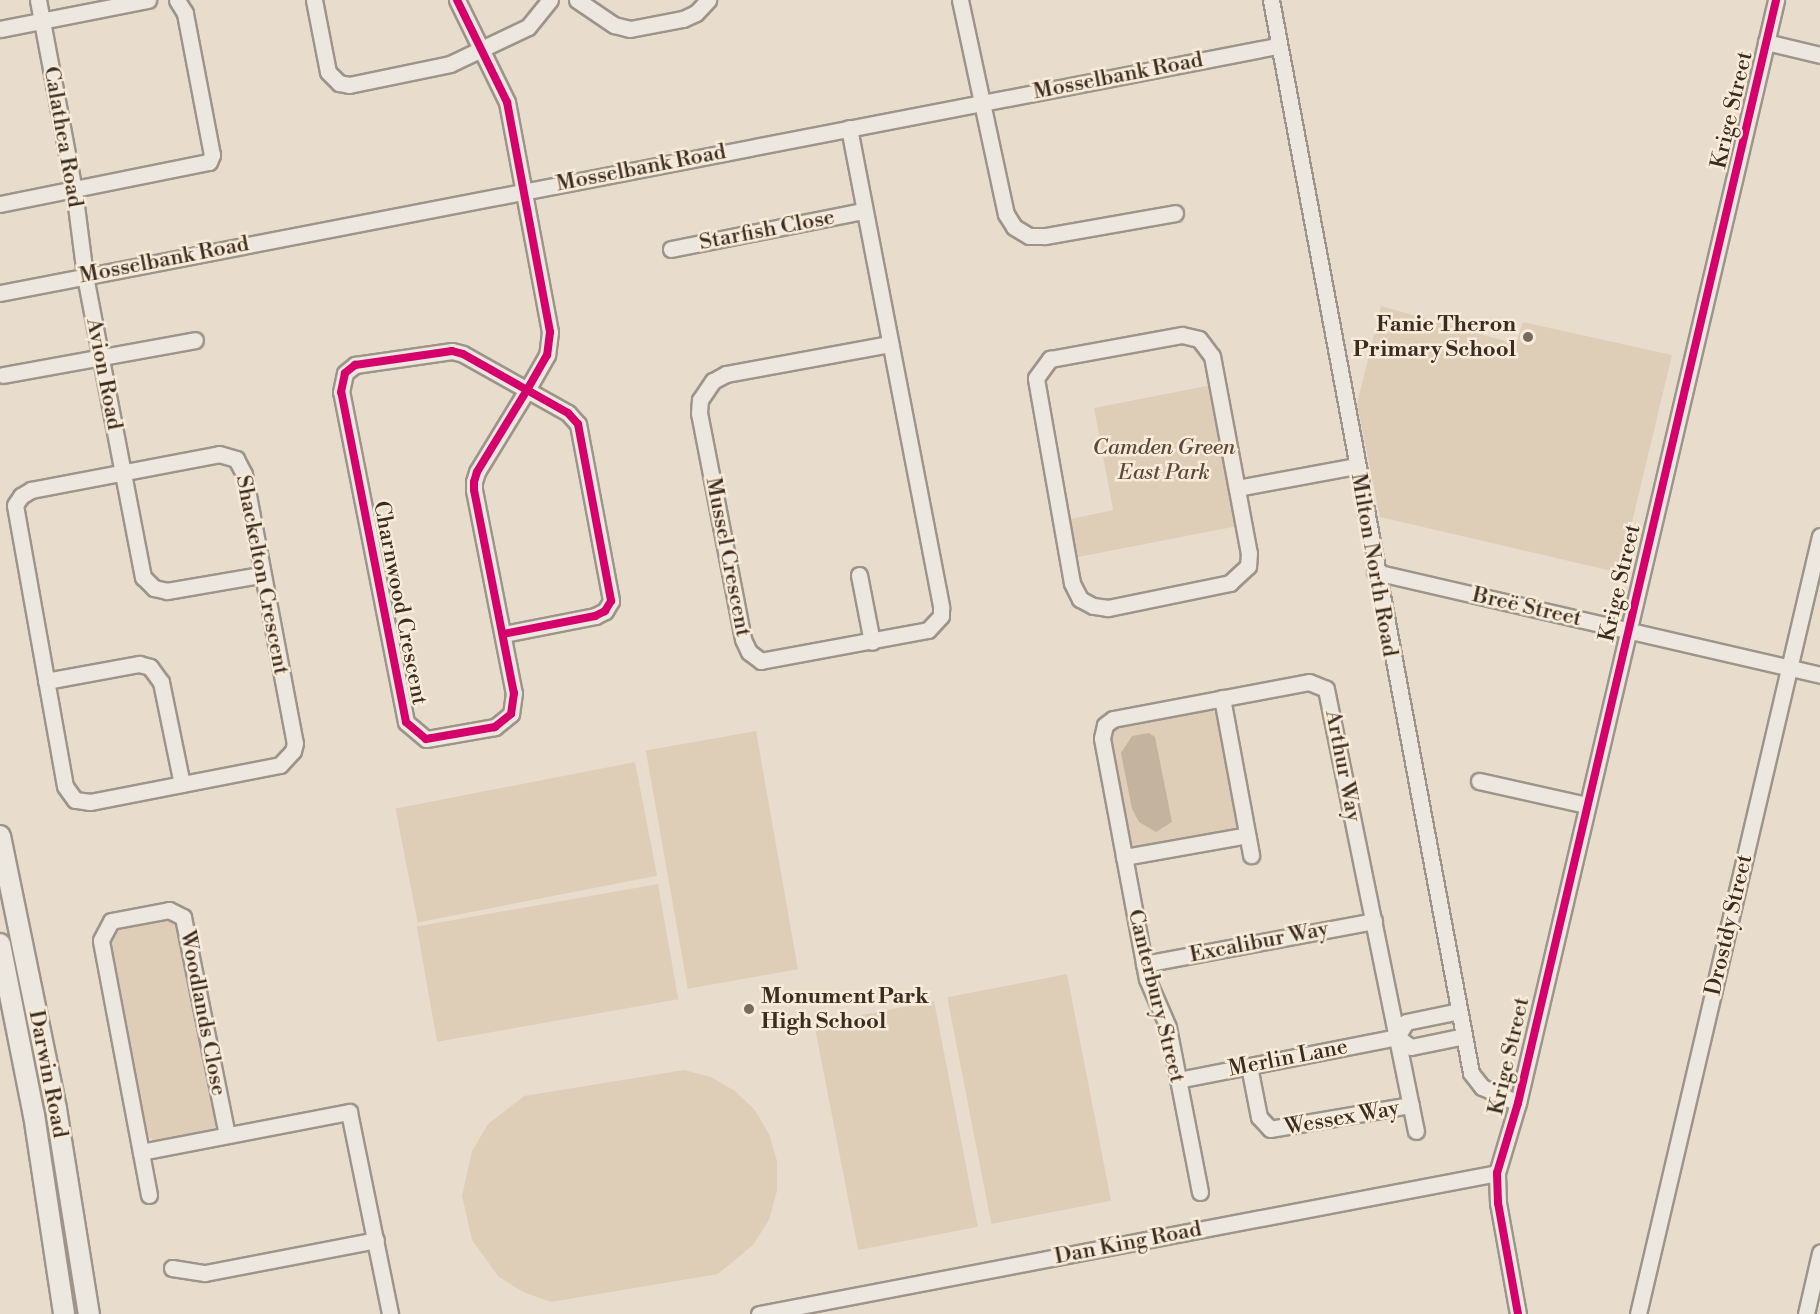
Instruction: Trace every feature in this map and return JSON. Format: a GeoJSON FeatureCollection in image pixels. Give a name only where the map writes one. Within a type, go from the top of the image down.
{"type":"FeatureCollection","features":[{"type":"Feature","properties":{"kind":"street","name":"Calathea Road"},"geometry":{"type":"LineString","coordinates":[[38,0],[74,190],[85,276]]}},
{"type":"Feature","properties":{"kind":"street"},"geometry":{"type":"LineString","coordinates":[[0,29],[148,0]]}},
{"type":"Feature","properties":{"kind":"street"},"geometry":{"type":"LineString","coordinates":[[0,204],[203,165],[212,158],[185,13],[177,0]]}},
{"type":"Feature","properties":{"kind":"street"},"geometry":{"type":"LineString","coordinates":[[314,0],[328,72],[344,85],[438,68],[482,50],[528,27],[550,0]]}},
{"type":"Feature","properties":{"kind":"street"},"geometry":{"type":"LineString","coordinates":[[457,0],[507,102],[525,191],[550,332],[547,355],[527,390],[568,413],[578,424],[611,601],[605,611],[595,616],[503,634]]}},
{"type":"Feature","properties":{"kind":"street"},"geometry":{"type":"LineString","coordinates":[[577,0],[614,25],[630,29],[683,19],[696,13],[708,0]]}},
{"type":"Feature","properties":{"kind":"street"},"geometry":{"type":"LineString","coordinates":[[960,0],[1006,214],[1022,233],[1045,236],[1175,213]]}},
{"type":"Feature","properties":{"kind":"street","name":"Milton North Road"},"geometry":{"type":"LineString","coordinates":[[1271,0],[1277,46],[1464,1036],[1474,1079],[1482,1087],[1518,1103]]}},
{"type":"Feature","properties":{"kind":"street","name":"Krige Street"},"geometry":{"type":"LineString","coordinates":[[1518,1314],[1498,1203],[1497,1173],[1518,1103],[1776,0]]}},
{"type":"Feature","properties":{"kind":"street"},"geometry":{"type":"LineString","coordinates":[[1766,42],[1820,55]]}},
{"type":"Feature","properties":{"kind":"street","name":"Mosselbank Road"},"geometry":{"type":"LineString","coordinates":[[2,292],[1277,46]]}},
{"type":"Feature","properties":{"kind":"street","name":"Mussel Crescent"},"geometry":{"type":"LineString","coordinates":[[849,128],[863,211],[890,344],[941,616],[928,630],[767,661],[749,652],[743,639],[699,407],[708,387],[726,374],[890,344]]}},
{"type":"Feature","properties":{"kind":"street","name":"Starfish Close"},"geometry":{"type":"LineString","coordinates":[[671,249],[863,211]]}},
{"type":"Feature","properties":{"kind":"street","name":"Avion Road"},"geometry":{"type":"LineString","coordinates":[[85,276],[141,572],[149,585],[166,591],[261,575]]}},
{"type":"Feature","properties":{"kind":"street"},"geometry":{"type":"LineString","coordinates":[[1182,335],[1199,339],[1212,356],[1237,488],[1250,561],[1241,577],[1230,583],[1108,608],[1086,604],[1075,592],[1060,522],[1035,386],[1041,366],[1050,359],[1182,335]]}},
{"type":"Feature","properties":{"kind":"street"},"geometry":{"type":"LineString","coordinates":[[3,375],[195,340]]}},
{"type":"Feature","properties":{"kind":"street","name":"Charnwood Crescent"},"geometry":{"type":"LineString","coordinates":[[442,350],[463,354],[527,390],[474,482],[514,693],[514,706],[504,721],[495,727],[426,739],[410,730],[403,713],[341,393],[342,381],[355,365],[442,350]]}},
{"type":"Feature","properties":{"kind":"street","name":"Shackelton Crescent"},"geometry":{"type":"LineString","coordinates":[[219,454],[236,459],[244,474],[261,575],[295,743],[293,751],[280,765],[90,802],[75,800],[65,786],[15,505],[21,495],[31,490],[122,472],[219,454]]}},
{"type":"Feature","properties":{"kind":"street"},"geometry":{"type":"LineString","coordinates":[[1237,488],[1356,466]]}},
{"type":"Feature","properties":{"kind":"street","name":"Drostdy Street"},"geometry":{"type":"LineString","coordinates":[[1638,1314],[1820,536]]}},
{"type":"Feature","properties":{"kind":"street","name":"Breë Street"},"geometry":{"type":"LineString","coordinates":[[1375,572],[1820,675]]}},
{"type":"Feature","properties":{"kind":"street"},"geometry":{"type":"LineString","coordinates":[[859,575],[872,642]]}},
{"type":"Feature","properties":{"kind":"street"},"geometry":{"type":"LineString","coordinates":[[46,681],[139,664],[150,667],[161,682],[182,784]]}},
{"type":"Feature","properties":{"kind":"street","name":"Arthur Way"},"geometry":{"type":"LineString","coordinates":[[1103,730],[1113,719],[1309,682],[1326,689],[1397,1037]]}},
{"type":"Feature","properties":{"kind":"street"},"geometry":{"type":"LineString","coordinates":[[1222,698],[1251,855]]}},
{"type":"Feature","properties":{"kind":"street","name":"Canterbury Street"},"geometry":{"type":"LineString","coordinates":[[1103,730],[1144,964],[1151,992],[1168,1027],[1200,1192]]}},
{"type":"Feature","properties":{"kind":"street"},"geometry":{"type":"LineString","coordinates":[[1479,781],[1586,805]]}},
{"type":"Feature","properties":{"kind":"street"},"geometry":{"type":"LineString","coordinates":[[1124,857],[1247,835]]}},
{"type":"Feature","properties":{"kind":"street","name":"Darwin Road"},"geometry":{"type":"LineString","coordinates":[[0,836],[56,1109],[89,1314]]}},
{"type":"Feature","properties":{"kind":"street","name":"Woodlands Close"},"geometry":{"type":"LineString","coordinates":[[149,1195],[101,940],[104,927],[115,919],[169,910],[186,922],[227,1135]]}},
{"type":"Feature","properties":{"kind":"street","name":"Excalibur Way"},"geometry":{"type":"LineString","coordinates":[[1144,964],[1374,921]]}},
{"type":"Feature","properties":{"kind":"street","name":"Darwin Road"},"geometry":{"type":"LineString","coordinates":[[0,944],[34,1114],[63,1314]]}},
{"type":"Feature","properties":{"kind":"street","name":"Merlin Lane"},"geometry":{"type":"LineString","coordinates":[[1397,1037],[1406,1022],[1459,1011]]}},
{"type":"Feature","properties":{"kind":"street","name":"Merlin Lane"},"geometry":{"type":"LineString","coordinates":[[1178,1080],[1397,1037],[1411,1047],[1464,1036]]}},
{"type":"Feature","properties":{"kind":"street","name":"Wessex Way"},"geometry":{"type":"LineString","coordinates":[[1397,1037],[1416,1131]]}},
{"type":"Feature","properties":{"kind":"street","name":"Wessex Way"},"geometry":{"type":"LineString","coordinates":[[1249,1066],[1259,1117],[1270,1129],[1411,1105]]}},
{"type":"Feature","properties":{"kind":"street"},"geometry":{"type":"LineString","coordinates":[[141,1152],[349,1112],[390,1314]]}},
{"type":"Feature","properties":{"kind":"street","name":"Dan King Road"},"geometry":{"type":"LineString","coordinates":[[759,1314],[792,1311],[1497,1173]]}},
{"type":"Feature","properties":{"kind":"street"},"geometry":{"type":"LineString","coordinates":[[172,1268],[205,1273],[376,1240]]}},
{"type":"Feature","properties":{"kind":"street"},"geometry":{"type":"LineString","coordinates":[[1806,1314],[1820,1253]]}},
{"type":"Feature","properties":{"kind":"green space"},"geometry":{"type":"Polygon","coordinates":[[[1381,306],[1516,344],[1523,322],[1672,355],[1620,573],[1380,517],[1357,404],[1381,306]]]}},
{"type":"Feature","properties":{"kind":"green space","name":"Camden Green East Park"},"geometry":{"type":"Polygon","coordinates":[[[1211,385],[1238,526],[1073,558],[1066,520],[1113,510],[1094,408],[1211,385]]]}},
{"type":"Feature","properties":{"kind":"green space"},"geometry":{"type":"Polygon","coordinates":[[[1207,708],[1218,714],[1239,821],[1236,827],[1230,832],[1136,848],[1128,841],[1108,734],[1116,725],[1207,708]]]}},
{"type":"Feature","properties":{"kind":"green space"},"geometry":{"type":"Polygon","coordinates":[[[756,731],[798,969],[688,989],[646,750],[756,731]]]}},
{"type":"Feature","properties":{"kind":"green space"},"geometry":{"type":"Polygon","coordinates":[[[635,762],[657,876],[418,922],[395,809],[635,762]]]}},
{"type":"Feature","properties":{"kind":"green space"},"geometry":{"type":"Polygon","coordinates":[[[658,884],[678,999],[437,1042],[417,927],[658,884]]]}},
{"type":"Feature","properties":{"kind":"green space"},"geometry":{"type":"Polygon","coordinates":[[[168,916],[178,920],[218,1123],[211,1132],[156,1142],[145,1134],[107,937],[113,927],[168,916]]]}},
{"type":"Feature","properties":{"kind":"green space"},"geometry":{"type":"Polygon","coordinates":[[[1067,974],[1111,1201],[991,1224],[947,997],[1067,974]]]}},
{"type":"Feature","properties":{"kind":"green space"},"geometry":{"type":"Polygon","coordinates":[[[934,1001],[978,1227],[858,1250],[814,1024],[934,1001]]]}},
{"type":"Feature","properties":{"kind":"green space"},"geometry":{"type":"Polygon","coordinates":[[[684,1070],[711,1077],[735,1091],[755,1110],[769,1134],[777,1161],[777,1191],[769,1220],[753,1245],[718,1274],[551,1302],[523,1292],[498,1276],[472,1240],[462,1196],[472,1151],[488,1124],[524,1096],[684,1070]]]}},
{"type":"Feature","properties":{"kind":"shaded area"},"geometry":{"type":"Polygon","coordinates":[[[1149,733],[1155,737],[1172,822],[1156,832],[1139,822],[1132,809],[1121,753],[1132,736],[1149,733]]]}},
{"type":"Feature","properties":{"kind":"cycle path"},"geometry":{"type":"LineString","coordinates":[[457,0],[507,102],[550,332],[547,355],[527,390],[477,472],[474,482],[514,693],[511,714],[495,727],[426,739],[406,722],[341,392],[345,373],[355,365],[452,351],[463,354],[527,390],[568,413],[578,424],[611,601],[605,611],[595,616],[503,634]]}},
{"type":"Feature","properties":{"kind":"cycle path"},"geometry":{"type":"LineString","coordinates":[[1518,1314],[1498,1203],[1497,1173],[1518,1103],[1776,0]]}},
{"type":"Feature","properties":{"kind":"place","name":"Fanie Theron Primary School"},"geometry":{"type":"Point","coordinates":[1528,337]}},
{"type":"Feature","properties":{"kind":"place","name":"Monument Park High School"},"geometry":{"type":"Point","coordinates":[749,1009]}}]}
